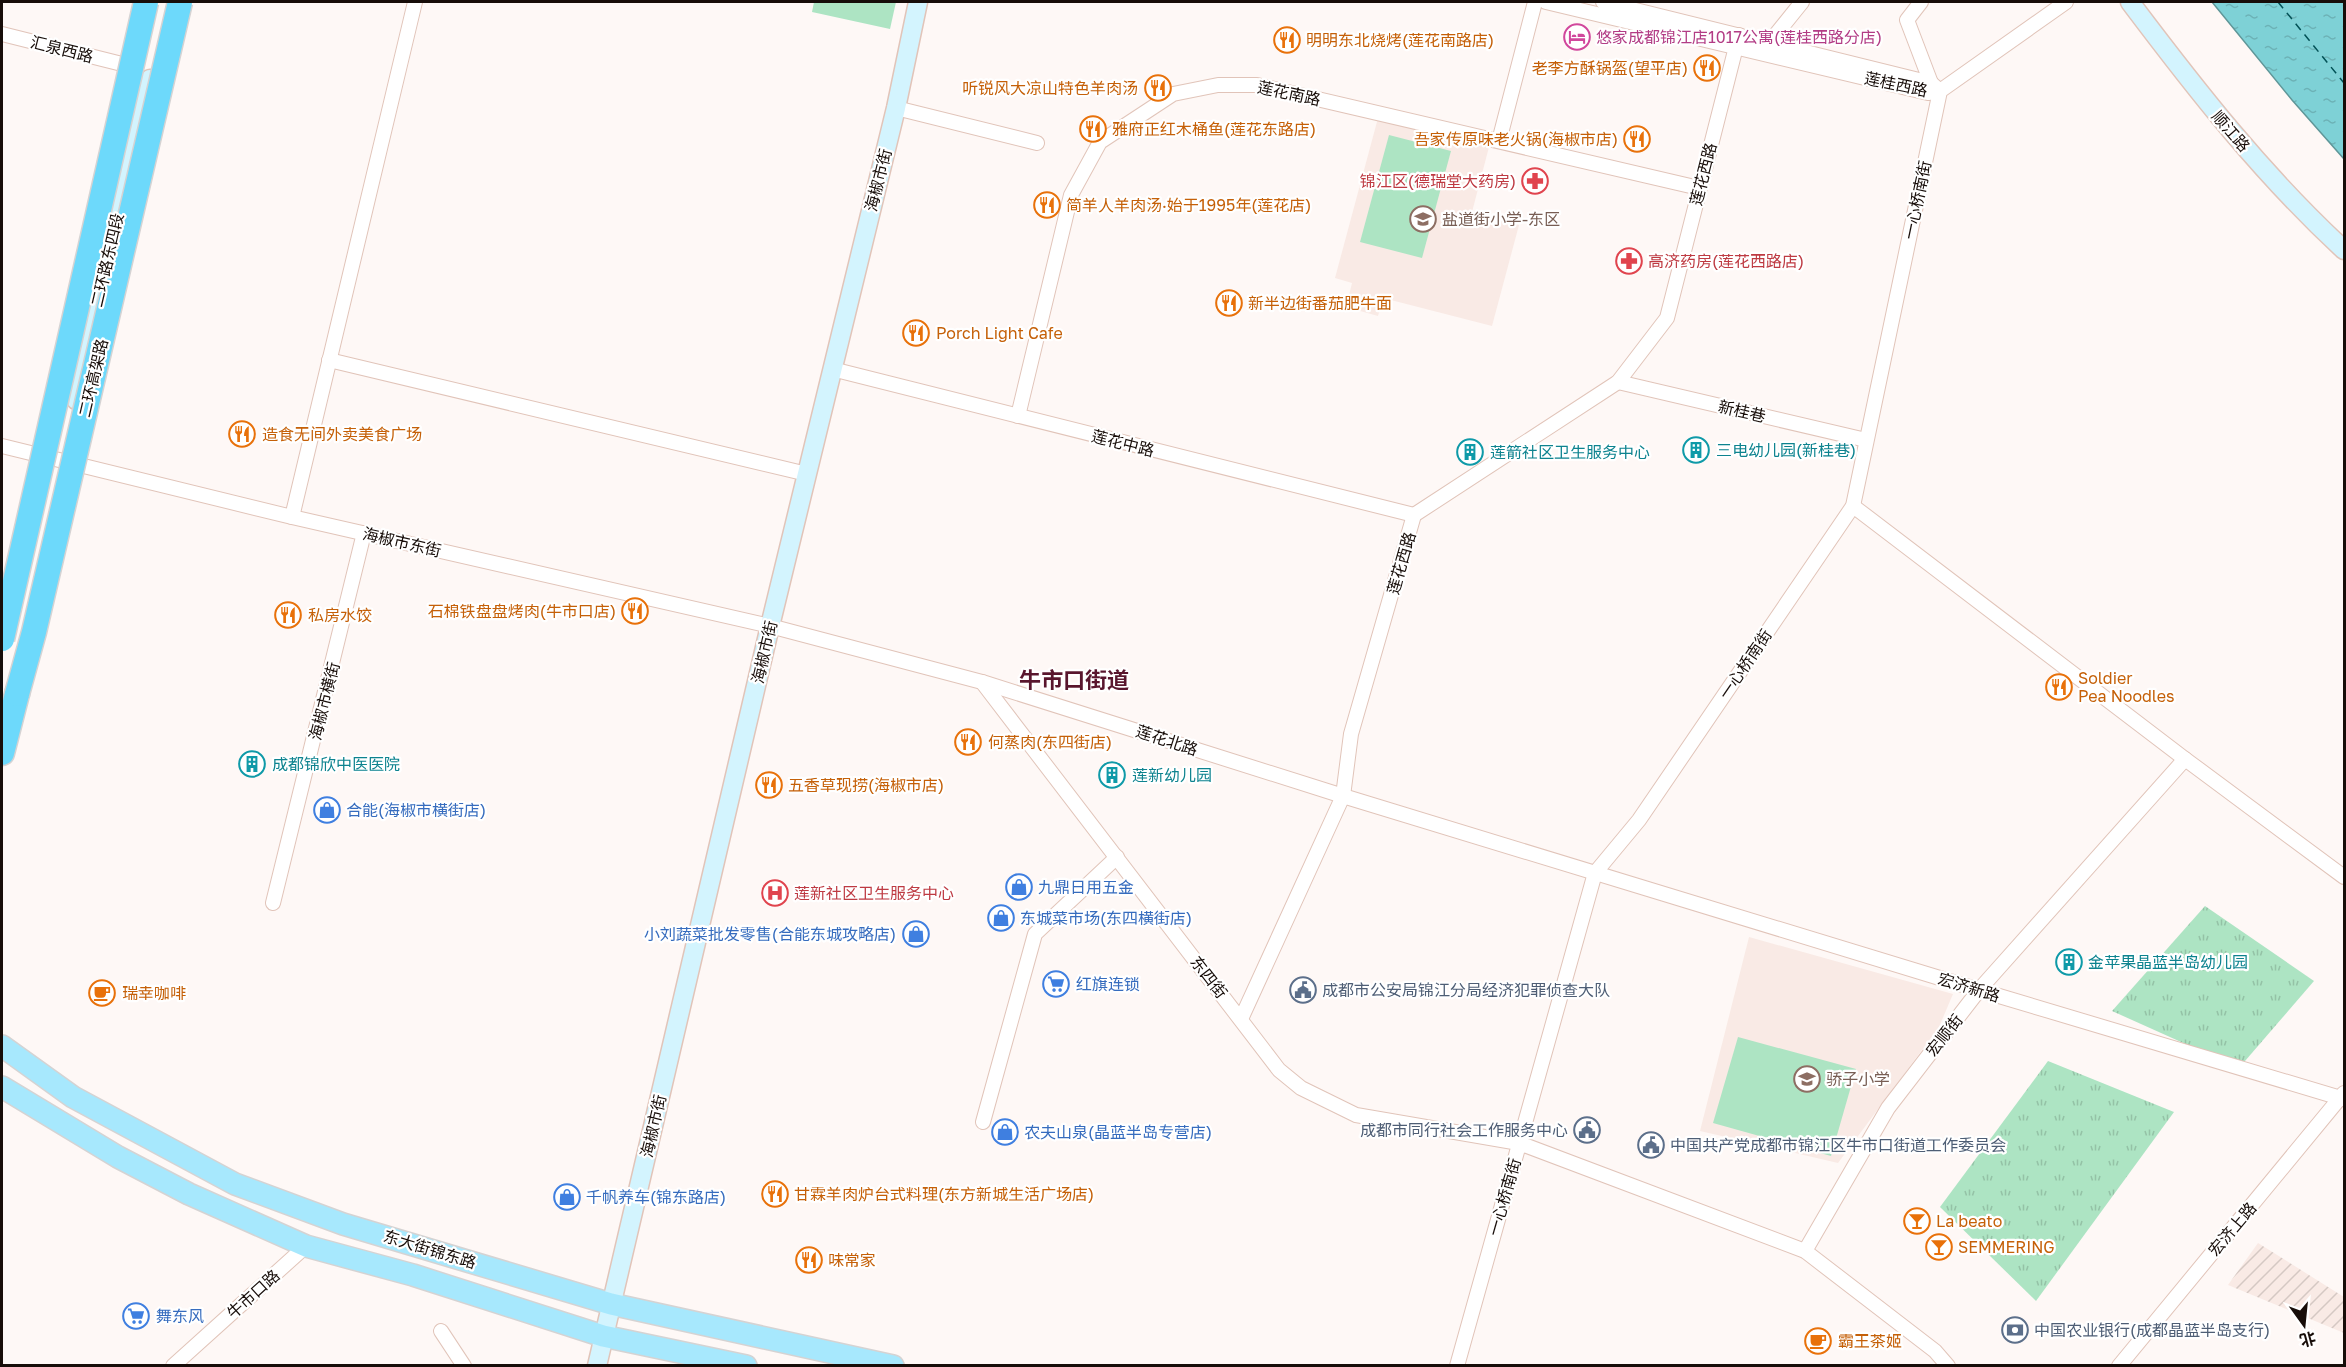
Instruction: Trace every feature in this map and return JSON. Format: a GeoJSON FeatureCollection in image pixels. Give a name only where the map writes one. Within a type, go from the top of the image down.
{"type":"FeatureCollection","features":[{"type":"Feature","properties":{"kind":"highway","name":"二环高架路"},"geometry":{"type":"LineString","coordinates":[[2,639],[135,69],[146,2]]}},
{"type":"Feature","properties":{"kind":"highway","name":"二环高架路"},"geometry":{"type":"LineString","coordinates":[[2,753],[34,632],[180,2]]}},
{"type":"Feature","properties":{"kind":"highway"},"geometry":{"type":"LineString","coordinates":[[34,632],[58,576],[154,150],[135,69]]}},
{"type":"Feature","properties":{"kind":"highway"},"geometry":{"type":"LineString","coordinates":[[2,567],[75,242],[135,69]]}},
{"type":"Feature","properties":{"kind":"main road","name":"二环路东四段"},"geometry":{"type":"LineString","coordinates":[[2,729],[99,295],[135,69],[140,2]]}},
{"type":"Feature","properties":{"kind":"main road","name":"二环路东四段"},"geometry":{"type":"LineString","coordinates":[[2,597],[34,454],[135,69],[168,2]]}},
{"type":"Feature","properties":{"kind":"main road","name":"海椒市街"},"geometry":{"type":"LineString","coordinates":[[597,1365],[770,626],[896,108],[918,2]]}},
{"type":"Feature","properties":{"kind":"main road","name":"顺江路"},"geometry":{"type":"LineString","coordinates":[[2130,2],[2206,103],[2248,152],[2344,250]]}},
{"type":"Feature","properties":{"kind":"main road","name":"顺江路"},"geometry":{"type":"LineString","coordinates":[[2144,2],[2235,120],[2344,234]]}},
{"type":"Feature","properties":{"kind":"main road","name":"东大街锦东路"},"geometry":{"type":"LineString","coordinates":[[2,1046],[73,1097],[234,1184],[344,1224],[611,1304],[893,1365]]}},
{"type":"Feature","properties":{"kind":"main road","name":"东大街锦东路"},"geometry":{"type":"LineString","coordinates":[[2,1087],[118,1157],[189,1194],[306,1246],[413,1275],[603,1336],[746,1365]]}},
{"type":"Feature","properties":{"kind":"street"},"geometry":{"type":"LineString","coordinates":[[292,517],[415,2]]}},
{"type":"Feature","properties":{"kind":"street"},"geometry":{"type":"LineString","coordinates":[[1499,141],[1535,2]]}},
{"type":"Feature","properties":{"kind":"street","name":"莲桂西路"},"geometry":{"type":"LineString","coordinates":[[1546,2],[1737,41],[1769,43],[1936,87]]}},
{"type":"Feature","properties":{"kind":"street","name":"莲桂西路"},"geometry":{"type":"LineString","coordinates":[[1603,2],[1928,93],[1936,87]]}},
{"type":"Feature","properties":{"kind":"street"},"geometry":{"type":"LineString","coordinates":[[1769,43],[1802,2]]}},
{"type":"Feature","properties":{"kind":"street"},"geometry":{"type":"LineString","coordinates":[[1921,2],[1907,20],[1936,87],[2066,2]]}},
{"type":"Feature","properties":{"kind":"street","name":"汇泉西路"},"geometry":{"type":"LineString","coordinates":[[2,34],[135,69]]}},
{"type":"Feature","properties":{"kind":"street","name":"莲花西路"},"geometry":{"type":"LineString","coordinates":[[1241,1019],[1343,796],[1351,734],[1414,516],[1618,382],[1667,318],[1737,41]]}},
{"type":"Feature","properties":{"kind":"street","name":"莲花南路"},"geometry":{"type":"LineString","coordinates":[[1018,416],[1071,195],[1100,142],[1173,94],[1218,85],[1257,85],[1699,188]]}},
{"type":"Feature","properties":{"kind":"street","name":"一心桥南街"},"geometry":{"type":"LineString","coordinates":[[1457,1365],[1595,873],[1639,820],[1853,506],[1936,87]]}},
{"type":"Feature","properties":{"kind":"street"},"geometry":{"type":"LineString","coordinates":[[896,108],[1037,144]]}},
{"type":"Feature","properties":{"kind":"street"},"geometry":{"type":"LineString","coordinates":[[329,360],[807,474]]}},
{"type":"Feature","properties":{"kind":"street","name":"莲花中路"},"geometry":{"type":"LineString","coordinates":[[832,369],[1414,516]]}},
{"type":"Feature","properties":{"kind":"street","name":"新桂巷"},"geometry":{"type":"LineString","coordinates":[[1618,382],[1866,440]]}},
{"type":"Feature","properties":{"kind":"street","name":"海椒市东街"},"geometry":{"type":"LineString","coordinates":[[2,446],[292,517],[770,626]]}},
{"type":"Feature","properties":{"kind":"street"},"geometry":{"type":"LineString","coordinates":[[1853,506],[2344,877]]}},
{"type":"Feature","properties":{"kind":"street","name":"海椒市横街"},"geometry":{"type":"LineString","coordinates":[[273,903],[364,533]]}},
{"type":"Feature","properties":{"kind":"street","name":"莲花北路"},"geometry":{"type":"LineString","coordinates":[[770,626],[982,682],[1595,873]]}},
{"type":"Feature","properties":{"kind":"street","name":"东四街"},"geometry":{"type":"LineString","coordinates":[[982,682],[1279,1070],[1301,1088],[1330,1104],[1364,1117],[1519,1143],[1805,1251],[1935,1351],[1948,1365]]}},
{"type":"Feature","properties":{"kind":"street","name":"宏顺街"},"geometry":{"type":"LineString","coordinates":[[1805,1251],[1888,1108],[1978,990],[2185,759]]}},
{"type":"Feature","properties":{"kind":"street"},"geometry":{"type":"LineString","coordinates":[[983,1122],[1035,934],[1117,857]]}},
{"type":"Feature","properties":{"kind":"street","name":"宏济新路"},"geometry":{"type":"LineString","coordinates":[[1595,873],[1978,990],[2343,1096]]}},
{"type":"Feature","properties":{"kind":"street","name":"宏济上路"},"geometry":{"type":"LineString","coordinates":[[2119,1365],[2343,1096]]}},
{"type":"Feature","properties":{"kind":"street","name":"牛市口路"},"geometry":{"type":"LineString","coordinates":[[173,1365],[306,1246]]}},
{"type":"Feature","properties":{"kind":"street"},"geometry":{"type":"LineString","coordinates":[[441,1331],[464,1365]]}},
{"type":"Feature","properties":{"kind":"shaded area","name":"盐道街小学-东区"},"geometry":{"type":"Polygon","coordinates":[[[1378,118],[1489,147],[1472,212],[1519,225],[1492,326],[1383,298],[1378,316],[1346,307],[1352,283],[1335,278],[1378,118]]]}},
{"type":"Feature","properties":{"kind":"shaded area","name":"骄子小学"},"geometry":{"type":"Polygon","coordinates":[[[1749,937],[1953,994],[1939,1027],[1838,1163],[1700,1131],[1749,937]]]}},
{"type":"Feature","properties":{"kind":"shaded area"},"geometry":{"type":"Polygon","coordinates":[[[2258,1243],[2344,1297],[2344,1333],[2228,1285],[2258,1243]]]}},
{"type":"Feature","properties":{"kind":"green space"},"geometry":{"type":"Polygon","coordinates":[[[814,2],[896,2],[890,29],[812,12],[814,2]]]}},
{"type":"Feature","properties":{"kind":"green space"},"geometry":{"type":"Polygon","coordinates":[[[1389,135],[1451,151],[1422,258],[1360,242],[1389,135]]]}},
{"type":"Feature","properties":{"kind":"green space"},"geometry":{"type":"Polygon","coordinates":[[[2205,906],[2314,981],[2239,1068],[2112,1011],[2205,906]]]}},
{"type":"Feature","properties":{"kind":"green space"},"geometry":{"type":"Polygon","coordinates":[[[1738,1037],[1856,1069],[1831,1156],[1713,1123],[1738,1037]]]}},
{"type":"Feature","properties":{"kind":"green space"},"geometry":{"type":"Polygon","coordinates":[[[2048,1061],[2174,1112],[2036,1301],[1940,1207],[2048,1061]]]}},
{"type":"Feature","properties":{"kind":"water"},"geometry":{"type":"Polygon","coordinates":[[[2212,2],[2344,2],[2344,159],[2292,100],[2212,2]]]}},
{"type":"Feature","properties":{"kind":"ferry route"},"geometry":{"type":"LineString","coordinates":[[2278,2],[2344,83]]}},
{"type":"Feature","properties":{"kind":"place","name":"悠家成都锦江店1017公寓(莲桂西路分店)"},"geometry":{"type":"Point","coordinates":[1577,37]}},
{"type":"Feature","properties":{"kind":"place","name":"明明东北烧烤(莲花南路店)"},"geometry":{"type":"Point","coordinates":[1287,40]}},
{"type":"Feature","properties":{"kind":"place","name":"老李方酥锅盔(望平店)"},"geometry":{"type":"Point","coordinates":[1707,68]}},
{"type":"Feature","properties":{"kind":"place","name":"听锐风大凉山特色羊肉汤"},"geometry":{"type":"Point","coordinates":[1158,88]}},
{"type":"Feature","properties":{"kind":"place","name":"雅府正红木桶鱼(莲花东路店)"},"geometry":{"type":"Point","coordinates":[1093,129]}},
{"type":"Feature","properties":{"kind":"place","name":"吾家传原味老火锅(海椒市店)"},"geometry":{"type":"Point","coordinates":[1637,139]}},
{"type":"Feature","properties":{"kind":"place","name":"锦江区(德瑞堂大药房)"},"geometry":{"type":"Point","coordinates":[1535,181]}},
{"type":"Feature","properties":{"kind":"place","name":"简羊人羊肉汤·始于1995年(莲花店)"},"geometry":{"type":"Point","coordinates":[1047,205]}},
{"type":"Feature","properties":{"kind":"place","name":"盐道街小学-东区"},"geometry":{"type":"Point","coordinates":[1423,219]}},
{"type":"Feature","properties":{"kind":"place","name":"高济药房(莲花西路店)"},"geometry":{"type":"Point","coordinates":[1629,261]}},
{"type":"Feature","properties":{"kind":"place","name":"新半边街番茄肥牛面"},"geometry":{"type":"Point","coordinates":[1229,303]}},
{"type":"Feature","properties":{"kind":"place","name":"Porch Light Cafe"},"geometry":{"type":"Point","coordinates":[916,333]}},
{"type":"Feature","properties":{"kind":"place","name":"造食无间外卖美食广场"},"geometry":{"type":"Point","coordinates":[242,434]}},
{"type":"Feature","properties":{"kind":"place","name":"三电幼儿园(新桂巷)"},"geometry":{"type":"Point","coordinates":[1696,450]}},
{"type":"Feature","properties":{"kind":"place","name":"莲箭社区卫生服务中心"},"geometry":{"type":"Point","coordinates":[1470,452]}},
{"type":"Feature","properties":{"kind":"place","name":"石棉铁盘盘烤肉(牛市口店)"},"geometry":{"type":"Point","coordinates":[635,611]}},
{"type":"Feature","properties":{"kind":"place","name":"私房水饺"},"geometry":{"type":"Point","coordinates":[288,615]}},
{"type":"Feature","properties":{"kind":"place","name":"Soldier Pea Noodles"},"geometry":{"type":"Point","coordinates":[2059,687]}},
{"type":"Feature","properties":{"kind":"place","name":"何蒸肉(东四街店)"},"geometry":{"type":"Point","coordinates":[968,742]}},
{"type":"Feature","properties":{"kind":"place","name":"成都锦欣中医医院"},"geometry":{"type":"Point","coordinates":[252,764]}},
{"type":"Feature","properties":{"kind":"place","name":"莲新幼儿园"},"geometry":{"type":"Point","coordinates":[1112,775]}},
{"type":"Feature","properties":{"kind":"place","name":"五香草现捞(海椒市店)"},"geometry":{"type":"Point","coordinates":[769,785]}},
{"type":"Feature","properties":{"kind":"place","name":"合能(海椒市横街店)"},"geometry":{"type":"Point","coordinates":[327,810]}},
{"type":"Feature","properties":{"kind":"place","name":"九鼎日用五金"},"geometry":{"type":"Point","coordinates":[1019,887]}},
{"type":"Feature","properties":{"kind":"place","name":"莲新社区卫生服务中心"},"geometry":{"type":"Point","coordinates":[775,893]}},
{"type":"Feature","properties":{"kind":"place","name":"东城菜市场(东四横街店)"},"geometry":{"type":"Point","coordinates":[1001,918]}},
{"type":"Feature","properties":{"kind":"place","name":"小刘蔬菜批发零售(合能东城攻略店)"},"geometry":{"type":"Point","coordinates":[916,934]}},
{"type":"Feature","properties":{"kind":"place","name":"金苹果晶蓝半岛幼儿园"},"geometry":{"type":"Point","coordinates":[2069,962]}},
{"type":"Feature","properties":{"kind":"place","name":"红旗连锁"},"geometry":{"type":"Point","coordinates":[1056,984]}},
{"type":"Feature","properties":{"kind":"place","name":"成都市公安局锦江分局经济犯罪侦查大队"},"geometry":{"type":"Point","coordinates":[1303,990]}},
{"type":"Feature","properties":{"kind":"place","name":"瑞幸咖啡"},"geometry":{"type":"Point","coordinates":[102,993]}},
{"type":"Feature","properties":{"kind":"place","name":"骄子小学"},"geometry":{"type":"Point","coordinates":[1807,1079]}},
{"type":"Feature","properties":{"kind":"place","name":"成都市同行社会工作服务中心"},"geometry":{"type":"Point","coordinates":[1587,1130]}},
{"type":"Feature","properties":{"kind":"place","name":"农夫山泉(晶蓝半岛专营店)"},"geometry":{"type":"Point","coordinates":[1005,1132]}},
{"type":"Feature","properties":{"kind":"place","name":"中国共产党成都市锦江区牛市口街道工作委员会"},"geometry":{"type":"Point","coordinates":[1651,1145]}},
{"type":"Feature","properties":{"kind":"place","name":"甘霖羊肉炉台式料理(东方新城生活广场店)"},"geometry":{"type":"Point","coordinates":[775,1194]}},
{"type":"Feature","properties":{"kind":"place","name":"千帆养车(锦东路店)"},"geometry":{"type":"Point","coordinates":[567,1197]}},
{"type":"Feature","properties":{"kind":"place","name":"La beato"},"geometry":{"type":"Point","coordinates":[1917,1221]}},
{"type":"Feature","properties":{"kind":"place","name":"SEMMERING"},"geometry":{"type":"Point","coordinates":[1939,1247]}},
{"type":"Feature","properties":{"kind":"place","name":"味常家"},"geometry":{"type":"Point","coordinates":[809,1260]}},
{"type":"Feature","properties":{"kind":"place","name":"舞东风"},"geometry":{"type":"Point","coordinates":[136,1316]}},
{"type":"Feature","properties":{"kind":"place","name":"中国农业银行(成都晶蓝半岛支行)"},"geometry":{"type":"Point","coordinates":[2015,1330]}},
{"type":"Feature","properties":{"kind":"place","name":"霸王茶姬"},"geometry":{"type":"Point","coordinates":[1818,1341]}},
{"type":"Feature","properties":{"kind":"district","name":"牛市口街道"},"geometry":{"type":"Point","coordinates":[1074,679]}}]}
